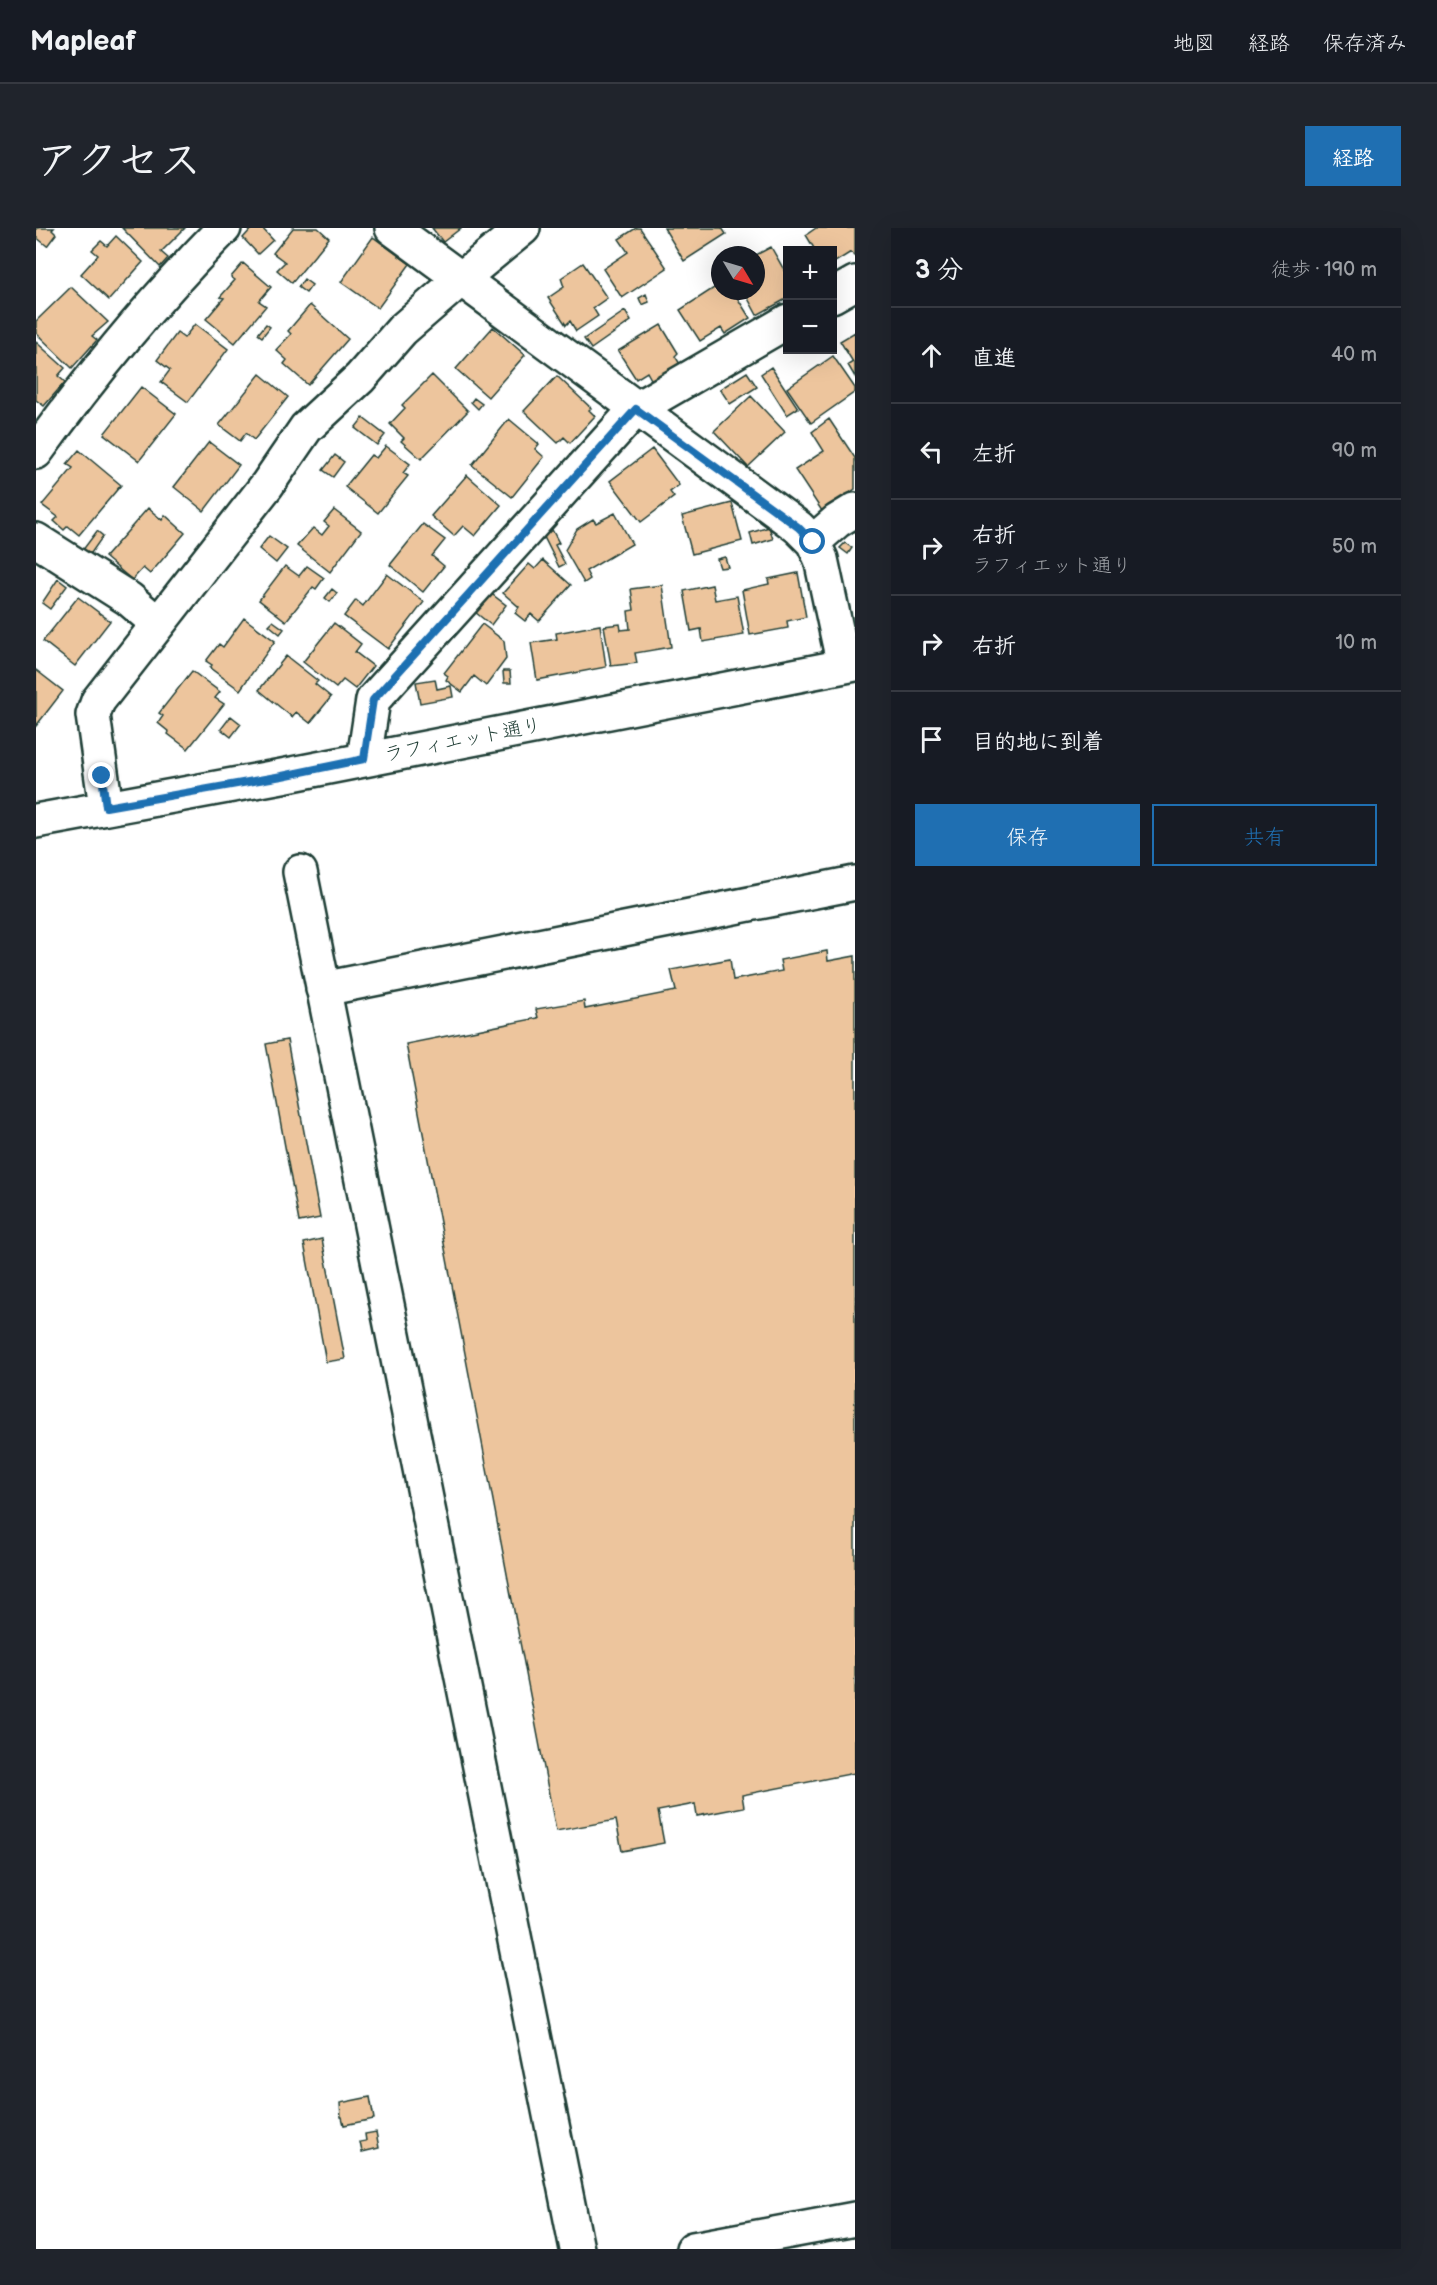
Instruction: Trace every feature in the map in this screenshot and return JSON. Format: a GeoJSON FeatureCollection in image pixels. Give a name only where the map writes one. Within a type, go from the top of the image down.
{"type":"FeatureCollection","features":[{"type":"Feature","properties":{"kind":"street"},"geometry":{"type":"LineString","coordinates":[[36,452],[67,409],[178,274],[224,228]]}},
{"type":"Feature","properties":{"kind":"street"},"geometry":{"type":"LineString","coordinates":[[392,228],[798,527],[813,542],[821,559],[849,665]]}},
{"type":"Feature","properties":{"kind":"street"},"geometry":{"type":"LineString","coordinates":[[106,807],[93,715],[98,701],[267,485],[306,428],[360,378],[402,330],[520,230]]}},
{"type":"Feature","properties":{"kind":"street"},"geometry":{"type":"LineString","coordinates":[[837,293],[855,283]]}},
{"type":"Feature","properties":{"kind":"street"},"geometry":{"type":"LineString","coordinates":[[364,759],[373,700],[636,409],[783,324]]}},
{"type":"Feature","properties":{"kind":"street"},"geometry":{"type":"LineString","coordinates":[[813,542],[837,521],[855,510]]}},
{"type":"Feature","properties":{"kind":"street"},"geometry":{"type":"LineString","coordinates":[[36,540],[129,599],[157,623]]}},
{"type":"Feature","properties":{"kind":"street","name":"ラフィエット通り"},"geometry":{"type":"LineString","coordinates":[[36,821],[282,776],[849,665]]}},
{"type":"Feature","properties":{"kind":"street"},"geometry":{"type":"LineString","coordinates":[[300,872],[577,2249]]}},
{"type":"Feature","properties":{"kind":"street"},"geometry":{"type":"LineString","coordinates":[[323,989],[855,883]]}},
{"type":"Feature","properties":{"kind":"street"},"geometry":{"type":"LineString","coordinates":[[693,2249],[855,2219]]}},
{"type":"Feature","properties":{"kind":"building"},"geometry":{"type":"Polygon","coordinates":[[[36,228],[54,228],[52,230],[56,234],[47,246],[36,237],[36,228]]]}},
{"type":"Feature","properties":{"kind":"building"},"geometry":{"type":"Polygon","coordinates":[[[122,228],[185,228],[161,252],[168,258],[160,267],[122,228]]]}},
{"type":"Feature","properties":{"kind":"building"},"geometry":{"type":"Polygon","coordinates":[[[252,228],[262,228],[273,240],[258,254],[243,238],[252,228]]]}},
{"type":"Feature","properties":{"kind":"building"},"geometry":{"type":"Polygon","coordinates":[[[293,228],[318,228],[329,238],[292,283],[277,270],[285,262],[273,253],[293,228]]]}},
{"type":"Feature","properties":{"kind":"building"},"geometry":{"type":"Polygon","coordinates":[[[432,228],[461,228],[443,242],[432,228]]]}},
{"type":"Feature","properties":{"kind":"building"},"geometry":{"type":"Polygon","coordinates":[[[636,228],[640,228],[667,268],[622,298],[603,269],[628,252],[619,239],[636,228]]]}},
{"type":"Feature","properties":{"kind":"building"},"geometry":{"type":"Polygon","coordinates":[[[664,228],[722,228],[726,234],[684,261],[664,228]]]}},
{"type":"Feature","properties":{"kind":"building"},"geometry":{"type":"Polygon","coordinates":[[[816,228],[855,228],[855,256],[851,252],[837,261],[837,246],[813,246],[806,235],[816,228]]]}},
{"type":"Feature","properties":{"kind":"building"},"geometry":{"type":"Polygon","coordinates":[[[116,236],[143,262],[109,300],[81,274],[98,255],[92,250],[101,241],[107,246],[116,236]]]}},
{"type":"Feature","properties":{"kind":"building"},"geometry":{"type":"Polygon","coordinates":[[[373,237],[410,264],[378,308],[341,282],[373,237]]]}},
{"type":"Feature","properties":{"kind":"building"},"geometry":{"type":"Polygon","coordinates":[[[771,247],[783,268],[783,301],[757,315],[749,300],[765,300],[765,250],[771,247]]]}},
{"type":"Feature","properties":{"kind":"building"},"geometry":{"type":"Polygon","coordinates":[[[243,263],[271,287],[259,301],[266,306],[235,343],[206,319],[224,298],[220,297],[235,280],[231,277],[243,263]]]}},
{"type":"Feature","properties":{"kind":"building"},"geometry":{"type":"Polygon","coordinates":[[[583,263],[607,298],[593,308],[598,316],[576,331],[570,321],[566,325],[548,298],[564,287],[561,278],[583,263]]]}},
{"type":"Feature","properties":{"kind":"building"},"geometry":{"type":"Polygon","coordinates":[[[304,279],[312,285],[306,293],[298,287],[304,279]]]}},
{"type":"Feature","properties":{"kind":"building"},"geometry":{"type":"Polygon","coordinates":[[[71,287],[108,322],[92,336],[97,340],[72,368],[36,333],[36,321],[71,287]]]}},
{"type":"Feature","properties":{"kind":"building"},"geometry":{"type":"Polygon","coordinates":[[[711,290],[711,300],[739,300],[750,318],[725,334],[721,328],[700,341],[680,310],[711,290]]]}},
{"type":"Feature","properties":{"kind":"building"},"geometry":{"type":"Polygon","coordinates":[[[646,294],[649,302],[642,305],[639,298],[646,294]]]}},
{"type":"Feature","properties":{"kind":"building"},"geometry":{"type":"Polygon","coordinates":[[[310,305],[348,339],[308,385],[284,364],[287,360],[276,350],[291,334],[288,331],[310,305]]]}},
{"type":"Feature","properties":{"kind":"building"},"geometry":{"type":"Polygon","coordinates":[[[625,311],[631,321],[591,349],[584,339],[625,311]]]}},
{"type":"Feature","properties":{"kind":"building"},"geometry":{"type":"Polygon","coordinates":[[[195,324],[228,349],[188,402],[161,382],[170,370],[157,360],[177,333],[184,338],[195,324]]]}},
{"type":"Feature","properties":{"kind":"building"},"geometry":{"type":"Polygon","coordinates":[[[266,324],[270,327],[262,337],[258,334],[266,324]]]}},
{"type":"Feature","properties":{"kind":"building"},"geometry":{"type":"Polygon","coordinates":[[[661,325],[678,353],[675,356],[680,364],[652,381],[647,372],[636,379],[618,351],[661,325]]]}},
{"type":"Feature","properties":{"kind":"building"},"geometry":{"type":"Polygon","coordinates":[[[493,327],[525,355],[488,397],[456,369],[493,327]]]}},
{"type":"Feature","properties":{"kind":"building"},"geometry":{"type":"Polygon","coordinates":[[[855,332],[855,377],[848,365],[853,362],[840,341],[855,332]]]}},
{"type":"Feature","properties":{"kind":"building"},"geometry":{"type":"Polygon","coordinates":[[[36,342],[65,368],[58,376],[65,382],[44,406],[36,400],[36,342]]]}},
{"type":"Feature","properties":{"kind":"building"},"geometry":{"type":"Polygon","coordinates":[[[833,356],[855,388],[855,392],[811,423],[787,388],[833,356]]]}},
{"type":"Feature","properties":{"kind":"building"},"geometry":{"type":"Polygon","coordinates":[[[771,367],[798,408],[787,415],[761,374],[771,367]]]}},
{"type":"Feature","properties":{"kind":"building"},"geometry":{"type":"Polygon","coordinates":[[[747,372],[757,387],[730,404],[720,389],[747,372]]]}},
{"type":"Feature","properties":{"kind":"building"},"geometry":{"type":"Polygon","coordinates":[[[260,374],[288,397],[254,440],[246,433],[240,441],[219,425],[260,374]]]}},
{"type":"Feature","properties":{"kind":"building"},"geometry":{"type":"Polygon","coordinates":[[[432,375],[468,411],[421,459],[401,441],[404,438],[390,424],[405,408],[402,405],[432,375]]]}},
{"type":"Feature","properties":{"kind":"building"},"geometry":{"type":"Polygon","coordinates":[[[557,376],[591,408],[589,410],[595,416],[570,443],[564,437],[558,443],[524,411],[557,376]]]}},
{"type":"Feature","properties":{"kind":"building"},"geometry":{"type":"Polygon","coordinates":[[[141,387],[176,414],[139,461],[104,434],[141,387]]]}},
{"type":"Feature","properties":{"kind":"building"},"geometry":{"type":"Polygon","coordinates":[[[751,396],[785,432],[748,467],[714,431],[751,396]]]}},
{"type":"Feature","properties":{"kind":"building"},"geometry":{"type":"Polygon","coordinates":[[[474,398],[482,404],[478,409],[471,402],[474,398]]]}},
{"type":"Feature","properties":{"kind":"building"},"geometry":{"type":"Polygon","coordinates":[[[363,418],[385,435],[377,445],[355,428],[363,418]]]}},
{"type":"Feature","properties":{"kind":"building"},"geometry":{"type":"Polygon","coordinates":[[[509,419],[539,444],[535,449],[544,457],[512,497],[472,465],[509,419]]]}},
{"type":"Feature","properties":{"kind":"building"},"geometry":{"type":"Polygon","coordinates":[[[829,419],[855,458],[855,489],[822,511],[795,470],[824,451],[812,432],[829,419]]]}},
{"type":"Feature","properties":{"kind":"building"},"geometry":{"type":"Polygon","coordinates":[[[209,442],[239,465],[204,511],[174,487],[209,442]]]}},
{"type":"Feature","properties":{"kind":"building"},"geometry":{"type":"Polygon","coordinates":[[[386,446],[410,464],[403,473],[408,476],[378,513],[345,487],[371,455],[376,458],[386,446]]]}},
{"type":"Feature","properties":{"kind":"building"},"geometry":{"type":"Polygon","coordinates":[[[652,449],[679,485],[670,492],[674,497],[641,522],[610,481],[652,449]]]}},
{"type":"Feature","properties":{"kind":"building"},"geometry":{"type":"Polygon","coordinates":[[[79,450],[121,485],[79,535],[68,526],[64,530],[54,521],[58,517],[42,505],[73,468],[67,464],[79,450]]]}},
{"type":"Feature","properties":{"kind":"building"},"geometry":{"type":"Polygon","coordinates":[[[335,455],[344,462],[333,477],[323,470],[335,455]]]}},
{"type":"Feature","properties":{"kind":"building"},"geometry":{"type":"Polygon","coordinates":[[[467,475],[501,505],[475,536],[463,526],[454,536],[431,516],[467,475]]]}},
{"type":"Feature","properties":{"kind":"building"},"geometry":{"type":"Polygon","coordinates":[[[732,503],[742,541],[692,554],[682,516],[732,503]]]}},
{"type":"Feature","properties":{"kind":"building"},"geometry":{"type":"Polygon","coordinates":[[[148,508],[162,520],[165,515],[185,533],[150,574],[143,568],[132,580],[105,557],[148,508]]]}},
{"type":"Feature","properties":{"kind":"building"},"geometry":{"type":"Polygon","coordinates":[[[334,510],[361,531],[330,572],[297,546],[313,528],[322,535],[329,526],[324,522],[334,510]]]}},
{"type":"Feature","properties":{"kind":"building"},"geometry":{"type":"Polygon","coordinates":[[[615,513],[632,544],[586,571],[590,579],[584,583],[565,550],[577,529],[593,519],[596,523],[615,513]]]}},
{"type":"Feature","properties":{"kind":"building"},"geometry":{"type":"Polygon","coordinates":[[[548,522],[559,543],[555,545],[565,564],[559,567],[539,527],[548,522]]]}},
{"type":"Feature","properties":{"kind":"building"},"geometry":{"type":"Polygon","coordinates":[[[423,524],[445,540],[432,556],[444,566],[423,592],[390,565],[423,524]]]}},
{"type":"Feature","properties":{"kind":"building"},"geometry":{"type":"Polygon","coordinates":[[[769,527],[773,539],[753,545],[750,533],[769,527]]]}},
{"type":"Feature","properties":{"kind":"building"},"geometry":{"type":"Polygon","coordinates":[[[97,531],[103,536],[89,556],[82,551],[97,531]]]}},
{"type":"Feature","properties":{"kind":"building"},"geometry":{"type":"Polygon","coordinates":[[[269,536],[287,549],[276,563],[259,549],[269,536]]]}},
{"type":"Feature","properties":{"kind":"building"},"geometry":{"type":"Polygon","coordinates":[[[845,543],[852,548],[848,554],[840,548],[845,543]]]}},
{"type":"Feature","properties":{"kind":"building"},"geometry":{"type":"Polygon","coordinates":[[[725,557],[728,567],[720,568],[717,559],[725,557]]]}},
{"type":"Feature","properties":{"kind":"building"},"geometry":{"type":"Polygon","coordinates":[[[543,560],[571,585],[539,621],[531,614],[525,621],[515,613],[519,607],[503,593],[529,564],[535,569],[543,560]]]}},
{"type":"Feature","properties":{"kind":"building"},"geometry":{"type":"Polygon","coordinates":[[[285,566],[299,576],[307,566],[324,578],[316,589],[313,587],[286,621],[259,600],[285,566]]]}},
{"type":"Feature","properties":{"kind":"building"},"geometry":{"type":"Polygon","coordinates":[[[798,573],[806,617],[787,621],[788,628],[750,635],[742,590],[769,584],[768,579],[798,573]]]}},
{"type":"Feature","properties":{"kind":"building"},"geometry":{"type":"Polygon","coordinates":[[[387,574],[424,602],[388,649],[344,616],[356,600],[363,606],[387,574]]]}},
{"type":"Feature","properties":{"kind":"building"},"geometry":{"type":"Polygon","coordinates":[[[58,579],[67,586],[50,609],[42,603],[58,579]]]}},
{"type":"Feature","properties":{"kind":"building"},"geometry":{"type":"Polygon","coordinates":[[[662,585],[671,647],[635,653],[637,663],[611,666],[604,626],[620,624],[621,630],[630,629],[628,611],[634,610],[631,589],[662,585]]]}},
{"type":"Feature","properties":{"kind":"building"},"geometry":{"type":"Polygon","coordinates":[[[712,585],[715,600],[737,596],[744,635],[703,642],[701,629],[691,631],[684,591],[712,585]]]}},
{"type":"Feature","properties":{"kind":"building"},"geometry":{"type":"Polygon","coordinates":[[[332,589],[337,593],[330,602],[325,598],[332,589]]]}},
{"type":"Feature","properties":{"kind":"building"},"geometry":{"type":"Polygon","coordinates":[[[485,589],[506,605],[491,625],[470,608],[485,589]]]}},
{"type":"Feature","properties":{"kind":"building"},"geometry":{"type":"Polygon","coordinates":[[[78,597],[110,621],[75,666],[43,641],[78,597]]]}},
{"type":"Feature","properties":{"kind":"building"},"geometry":{"type":"Polygon","coordinates":[[[244,618],[275,641],[240,690],[210,668],[212,665],[206,661],[219,644],[223,647],[244,618]]]}},
{"type":"Feature","properties":{"kind":"building"},"geometry":{"type":"Polygon","coordinates":[[[273,621],[284,629],[280,634],[269,625],[273,621]]]}},
{"type":"Feature","properties":{"kind":"building"},"geometry":{"type":"Polygon","coordinates":[[[334,623],[361,644],[355,652],[373,666],[355,689],[343,680],[336,688],[303,662],[334,623]]]}},
{"type":"Feature","properties":{"kind":"building"},"geometry":{"type":"Polygon","coordinates":[[[482,624],[504,641],[506,659],[486,686],[474,676],[462,692],[446,680],[448,676],[444,673],[482,624]]]}},
{"type":"Feature","properties":{"kind":"building"},"geometry":{"type":"Polygon","coordinates":[[[600,625],[606,667],[537,680],[531,643],[557,639],[556,633],[600,625]]]}},
{"type":"Feature","properties":{"kind":"building"},"geometry":{"type":"Polygon","coordinates":[[[286,656],[318,681],[315,684],[331,697],[310,723],[296,712],[292,717],[259,690],[286,656]]]}},
{"type":"Feature","properties":{"kind":"building"},"geometry":{"type":"Polygon","coordinates":[[[36,670],[63,691],[36,726],[36,670]]]}},
{"type":"Feature","properties":{"kind":"building"},"geometry":{"type":"Polygon","coordinates":[[[192,671],[220,692],[215,698],[224,704],[188,749],[158,723],[163,716],[159,713],[192,671]]]}},
{"type":"Feature","properties":{"kind":"building"},"geometry":{"type":"Polygon","coordinates":[[[503,671],[510,671],[511,683],[504,683],[503,671]]]}},
{"type":"Feature","properties":{"kind":"building"},"geometry":{"type":"Polygon","coordinates":[[[435,679],[437,689],[451,686],[453,697],[420,703],[416,682],[435,679]]]}},
{"type":"Feature","properties":{"kind":"building"},"geometry":{"type":"Polygon","coordinates":[[[231,716],[241,724],[231,737],[221,729],[231,716]]]}},
{"type":"Feature","properties":{"kind":"building"},"geometry":{"type":"Polygon","coordinates":[[[827,951],[828,961],[855,956],[855,1773],[742,1795],[744,1807],[697,1816],[695,1804],[658,1811],[664,1843],[622,1851],[616,1820],[556,1831],[406,1044],[538,1018],[536,1009],[584,1001],[585,1009],[676,991],[671,970],[730,959],[733,980],[782,971],[780,960],[827,951]]]}},
{"type":"Feature","properties":{"kind":"building"},"geometry":{"type":"Polygon","coordinates":[[[287,1040],[320,1218],[299,1222],[266,1044],[287,1040]]]}},
{"type":"Feature","properties":{"kind":"building"},"geometry":{"type":"Polygon","coordinates":[[[322,1239],[345,1359],[326,1362],[304,1243],[322,1239]]]}},
{"type":"Feature","properties":{"kind":"building"},"geometry":{"type":"Polygon","coordinates":[[[370,2097],[374,2119],[344,2125],[340,2103],[370,2097]]]}},
{"type":"Feature","properties":{"kind":"building"},"geometry":{"type":"Polygon","coordinates":[[[376,2132],[379,2148],[362,2152],[360,2142],[366,2141],[365,2134],[376,2132]]]}},
{"type":"Feature","properties":{"kind":"route"},"geometry":{"type":"LineString","coordinates":[[102,776],[106,807],[364,759],[373,700],[636,409],[798,527],[813,542]]}}]}
